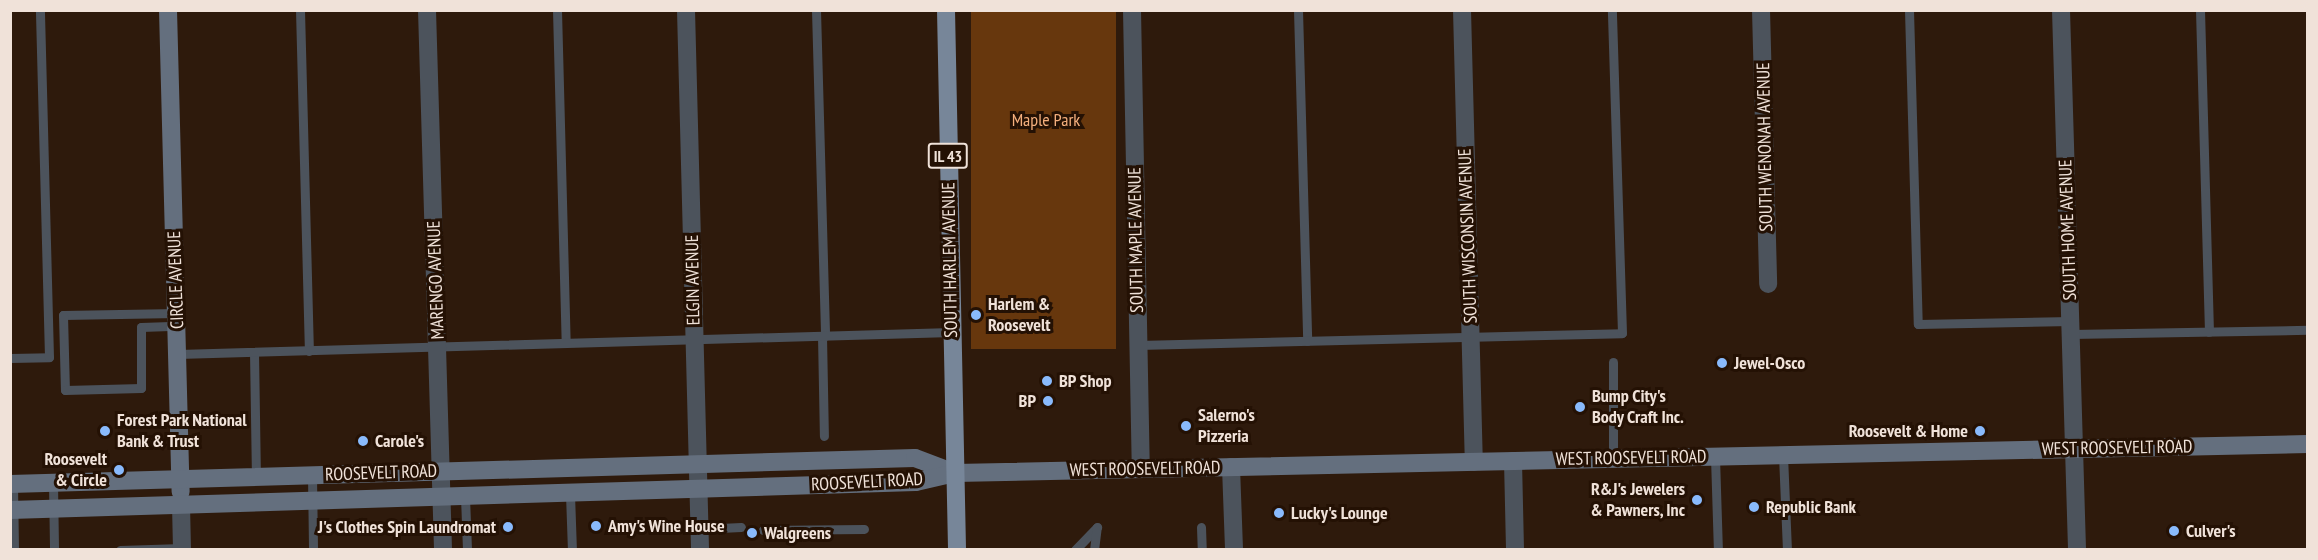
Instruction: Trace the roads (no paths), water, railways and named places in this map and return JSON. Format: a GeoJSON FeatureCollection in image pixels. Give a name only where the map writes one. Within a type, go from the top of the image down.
{"type":"FeatureCollection","features":[{"type":"Feature","properties":{"kind":"main road","name":"CIRCLE AVENUE"},"geometry":{"type":"LineString","coordinates":[[168,10],[181,505]]}},
{"type":"Feature","properties":{"kind":"main road","name":"SOUTH HARLEM AVENUE"},"geometry":{"type":"LineString","coordinates":[[945,10],[955,473]]}},
{"type":"Feature","properties":{"kind":"main road","name":"WEST ROOSEVELT ROAD"},"geometry":{"type":"LineString","coordinates":[[955,473],[2307,444]]}},
{"type":"Feature","properties":{"kind":"main road","name":"ROOSEVELT ROAD"},"geometry":{"type":"LineString","coordinates":[[12,484],[915,458],[955,473]]}},
{"type":"Feature","properties":{"kind":"main road","name":"ROOSEVELT ROAD"},"geometry":{"type":"LineString","coordinates":[[12,510],[916,482],[955,473]]}},
{"type":"Feature","properties":{"kind":"main road","name":"IL 43"},"geometry":{"type":"LineString","coordinates":[[955,473],[957,549]]}},
{"type":"Feature","properties":{"kind":"street","name":"MARENGO AVENUE"},"geometry":{"type":"LineString","coordinates":[[428,10],[443,549]]}},
{"type":"Feature","properties":{"kind":"street","name":"ELGIN AVENUE"},"geometry":{"type":"LineString","coordinates":[[686,10],[700,549]]}},
{"type":"Feature","properties":{"kind":"street","name":"SOUTH MAPLE AVENUE"},"geometry":{"type":"LineString","coordinates":[[1132,10],[1141,469]]}},
{"type":"Feature","properties":{"kind":"street","name":"SOUTH WISCONSIN AVENUE"},"geometry":{"type":"LineString","coordinates":[[1462,10],[1474,462]]}},
{"type":"Feature","properties":{"kind":"street","name":"SOUTH WENONAH AVENUE"},"geometry":{"type":"LineString","coordinates":[[1761,10],[1768,284]]}},
{"type":"Feature","properties":{"kind":"street","name":"SOUTH HOME AVENUE"},"geometry":{"type":"LineString","coordinates":[[2061,10],[2077,549]]}},
{"type":"Feature","properties":{"kind":"street"},"geometry":{"type":"LineString","coordinates":[[1513,461],[1515,549]]}},
{"type":"Feature","properties":{"kind":"street"},"geometry":{"type":"LineString","coordinates":[[1231,467],[1233,549]]}},
{"type":"Feature","properties":{"kind":"street","name":"CIRCLE AVENUE"},"geometry":{"type":"LineString","coordinates":[[181,505],[182,549]]}},
{"type":"Feature","properties":{"kind":"lane"},"geometry":{"type":"LineString","coordinates":[[10,358],[49,357],[39,10]]}},
{"type":"Feature","properties":{"kind":"lane"},"geometry":{"type":"LineString","coordinates":[[300,10],[309,351]]}},
{"type":"Feature","properties":{"kind":"lane"},"geometry":{"type":"LineString","coordinates":[[557,10],[566,343]]}},
{"type":"Feature","properties":{"kind":"lane"},"geometry":{"type":"LineString","coordinates":[[816,10],[824,436]]}},
{"type":"Feature","properties":{"kind":"lane"},"geometry":{"type":"LineString","coordinates":[[1298,10],[1307,341]]}},
{"type":"Feature","properties":{"kind":"lane"},"geometry":{"type":"LineString","coordinates":[[1138,345],[1622,333],[1612,10]]}},
{"type":"Feature","properties":{"kind":"lane"},"geometry":{"type":"LineString","coordinates":[[1909,10],[1918,324],[2209,332],[2307,330]]}},
{"type":"Feature","properties":{"kind":"lane"},"geometry":{"type":"LineString","coordinates":[[2199,10],[2209,332]]}},
{"type":"Feature","properties":{"kind":"lane"},"geometry":{"type":"LineString","coordinates":[[63,315],[177,320],[141,327],[141,388],[65,390],[63,315]]}},
{"type":"Feature","properties":{"kind":"lane"},"geometry":{"type":"LineString","coordinates":[[178,354],[952,332]]}},
{"type":"Feature","properties":{"kind":"lane"},"geometry":{"type":"LineString","coordinates":[[254,352],[256,477]]}},
{"type":"Feature","properties":{"kind":"lane"},"geometry":{"type":"LineString","coordinates":[[1613,362],[1613,459]]}},
{"type":"Feature","properties":{"kind":"lane"},"geometry":{"type":"LineString","coordinates":[[1783,455],[1787,549]]}},
{"type":"Feature","properties":{"kind":"lane"},"geometry":{"type":"LineString","coordinates":[[1715,456],[1718,549]]}},
{"type":"Feature","properties":{"kind":"lane"},"geometry":{"type":"LineString","coordinates":[[312,476],[313,549]]}},
{"type":"Feature","properties":{"kind":"lane"},"geometry":{"type":"LineString","coordinates":[[53,483],[54,549]]}},
{"type":"Feature","properties":{"kind":"lane"},"geometry":{"type":"LineString","coordinates":[[12,484],[14,549]]}},
{"type":"Feature","properties":{"kind":"lane"},"geometry":{"type":"LineString","coordinates":[[570,494],[572,549]]}},
{"type":"Feature","properties":{"kind":"lane"},"geometry":{"type":"LineString","coordinates":[[465,497],[467,549]]}},
{"type":"Feature","properties":{"kind":"lane"},"geometry":{"type":"LineString","coordinates":[[1201,526],[1202,549]]}},
{"type":"Feature","properties":{"kind":"lane"},"geometry":{"type":"LineString","coordinates":[[699,529],[741,527]]}},
{"type":"Feature","properties":{"kind":"lane"},"geometry":{"type":"LineString","coordinates":[[1075,549],[1096,527],[1094,549]]}},
{"type":"Feature","properties":{"kind":"lane"},"geometry":{"type":"LineString","coordinates":[[764,530],[864,529]]}},
{"type":"Feature","properties":{"kind":"lane"},"geometry":{"type":"LineString","coordinates":[[120,549],[182,549]]}},
{"type":"Feature","properties":{"kind":"place","name":"Harlem & Roosevelt"},"geometry":{"type":"Point","coordinates":[976,315]}},
{"type":"Feature","properties":{"kind":"place","name":"Jewel-Osco"},"geometry":{"type":"Point","coordinates":[1722,363]}},
{"type":"Feature","properties":{"kind":"place","name":"BP Shop"},"geometry":{"type":"Point","coordinates":[1047,381]}},
{"type":"Feature","properties":{"kind":"place","name":"BP"},"geometry":{"type":"Point","coordinates":[1048,401]}},
{"type":"Feature","properties":{"kind":"place","name":"Bump City's Body Craft Inc."},"geometry":{"type":"Point","coordinates":[1580,407]}},
{"type":"Feature","properties":{"kind":"place","name":"Salerno's Pizzeria"},"geometry":{"type":"Point","coordinates":[1186,426]}},
{"type":"Feature","properties":{"kind":"place","name":"Forest Park National Bank & Trust"},"geometry":{"type":"Point","coordinates":[105,431]}},
{"type":"Feature","properties":{"kind":"place","name":"Roosevelt & Home"},"geometry":{"type":"Point","coordinates":[1980,431]}},
{"type":"Feature","properties":{"kind":"place","name":"Carole's"},"geometry":{"type":"Point","coordinates":[363,441]}},
{"type":"Feature","properties":{"kind":"place","name":"Roosevelt & Circle"},"geometry":{"type":"Point","coordinates":[119,470]}},
{"type":"Feature","properties":{"kind":"place","name":"R&J's Jewelers & Pawners, Inc"},"geometry":{"type":"Point","coordinates":[1697,500]}},
{"type":"Feature","properties":{"kind":"place","name":"Republic Bank"},"geometry":{"type":"Point","coordinates":[1754,507]}},
{"type":"Feature","properties":{"kind":"place","name":"Lucky's Lounge"},"geometry":{"type":"Point","coordinates":[1279,513]}},
{"type":"Feature","properties":{"kind":"place","name":"Amy's Wine House"},"geometry":{"type":"Point","coordinates":[596,526]}},
{"type":"Feature","properties":{"kind":"place","name":"J's Clothes Spin Laundromat"},"geometry":{"type":"Point","coordinates":[508,527]}},
{"type":"Feature","properties":{"kind":"place","name":"Culver's"},"geometry":{"type":"Point","coordinates":[2174,531]}},
{"type":"Feature","properties":{"kind":"place","name":"Walgreens"},"geometry":{"type":"Point","coordinates":[752,533]}},
{"type":"Feature","properties":{"kind":"park label","name":"Maple Park"},"geometry":{"type":"Point","coordinates":[1046,120]}}]}
